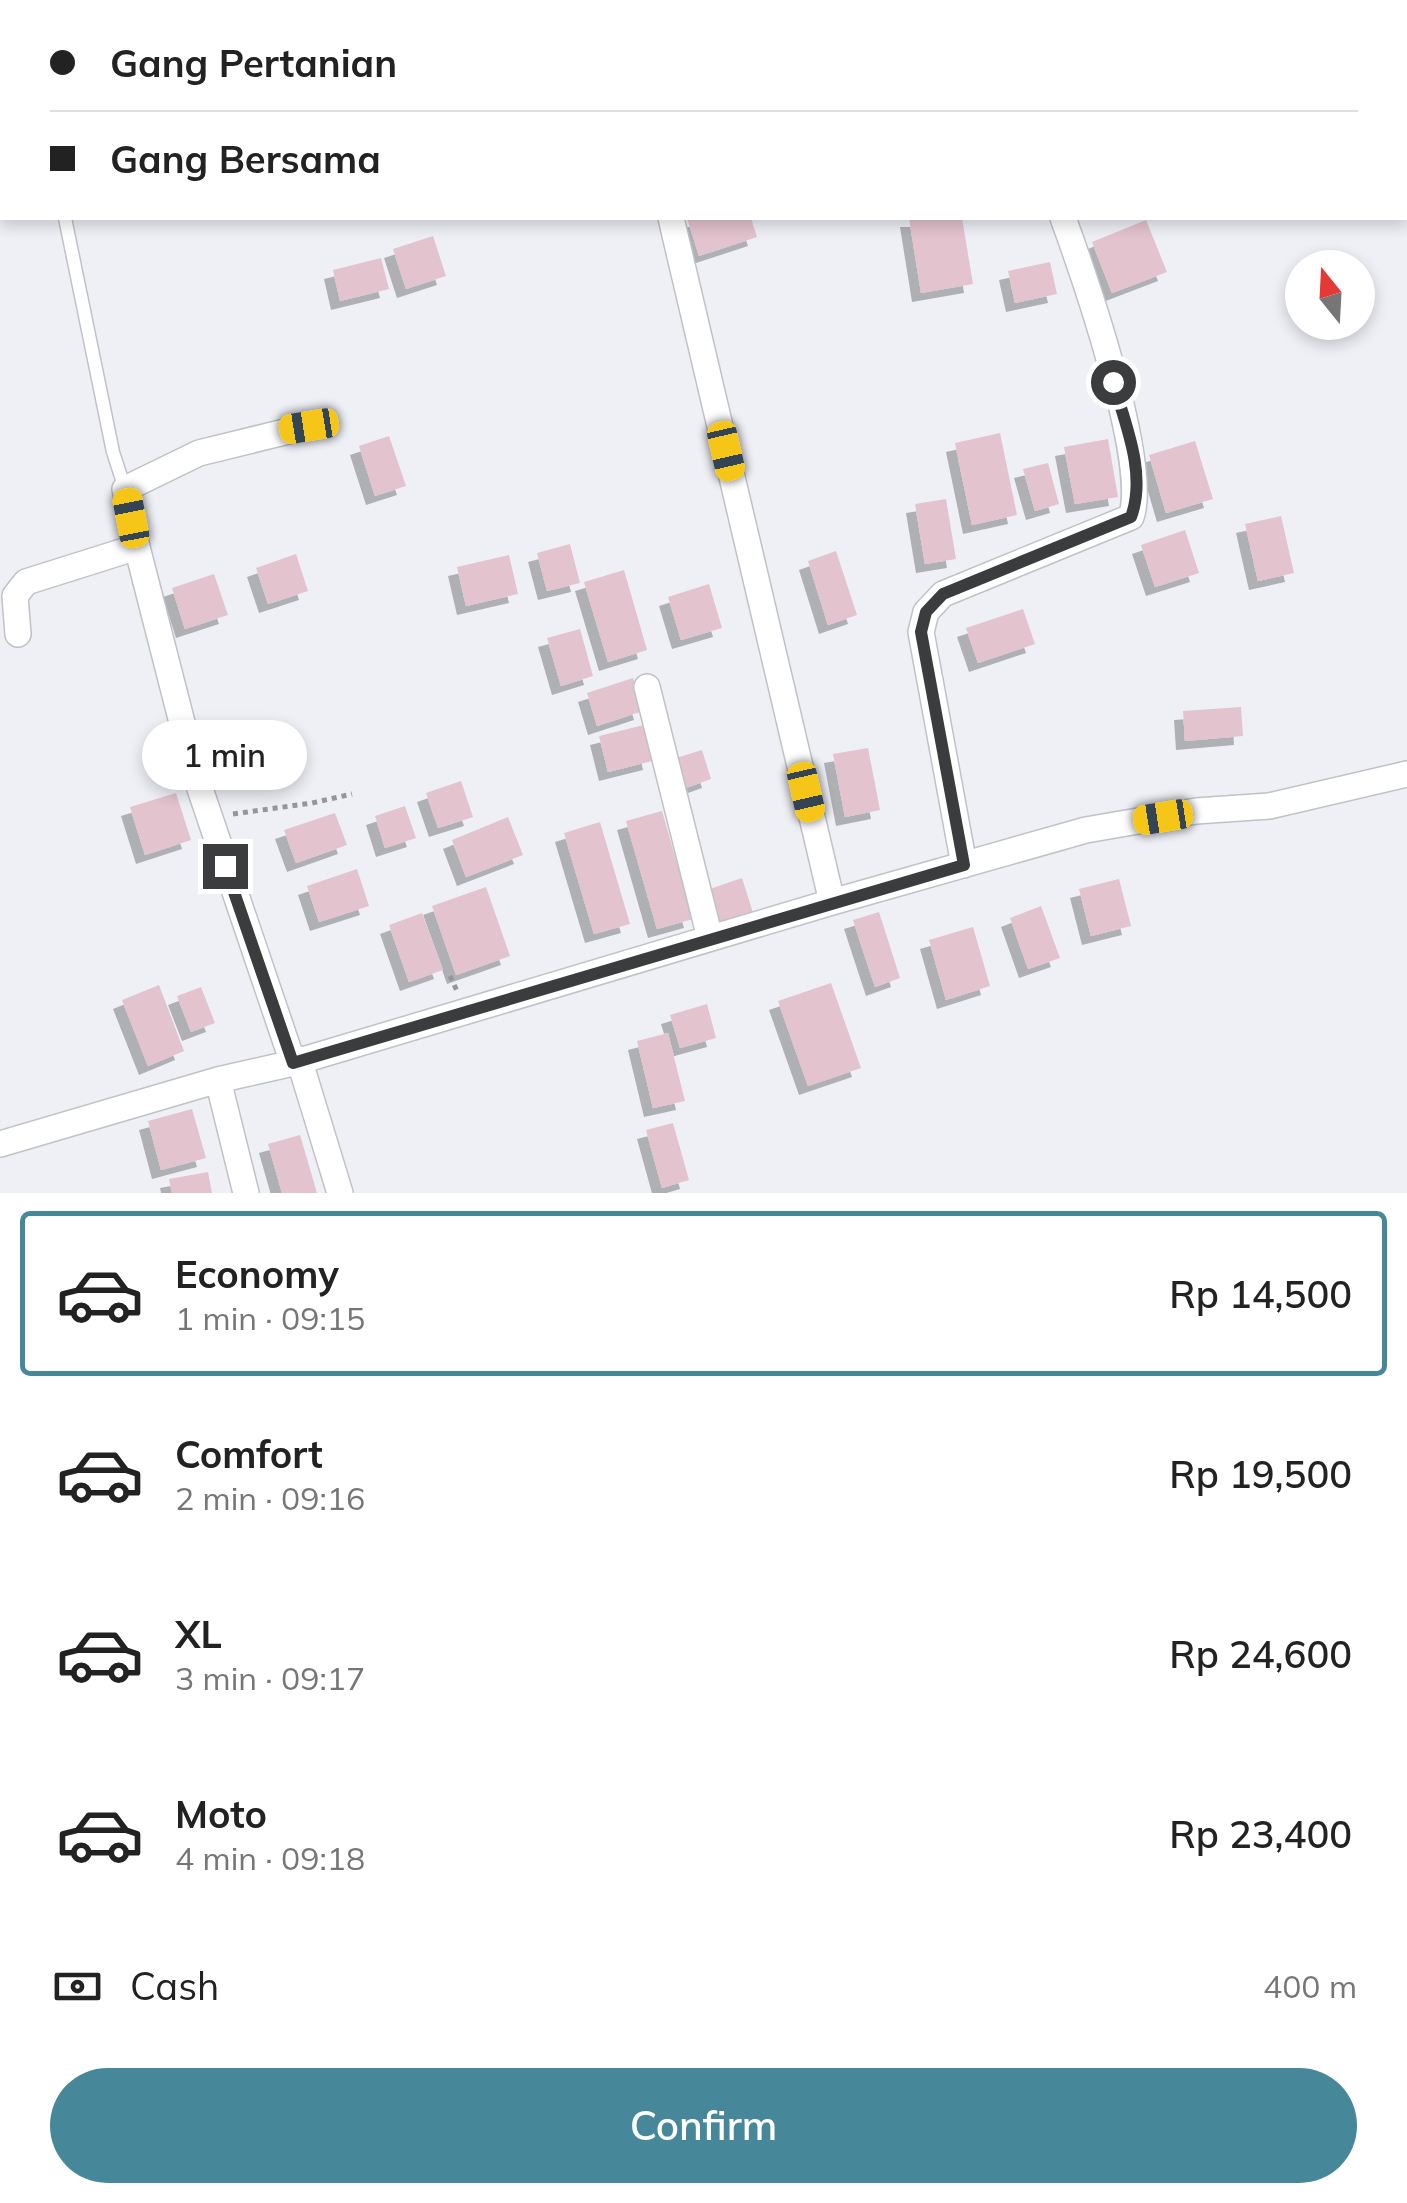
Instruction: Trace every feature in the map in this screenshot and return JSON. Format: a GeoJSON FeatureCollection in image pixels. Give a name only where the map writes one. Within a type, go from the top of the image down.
{"type":"FeatureCollection","features":[{"type":"Feature","properties":{"kind":"street"},"geometry":{"type":"LineString","coordinates":[[672,220],[832,902]]}},
{"type":"Feature","properties":{"kind":"street"},"geometry":{"type":"LineString","coordinates":[[964,865],[921,632],[926,612],[943,594],[1131,517],[1136,503],[1134,456],[1088,293],[1063,220]]}},
{"type":"Feature","properties":{"kind":"street"},"geometry":{"type":"LineString","coordinates":[[309,426],[199,453],[125,488],[182,729],[340,1193]]}},
{"type":"Feature","properties":{"kind":"street"},"geometry":{"type":"LineString","coordinates":[[18,634],[15,596],[26,582],[137,546]]}},
{"type":"Feature","properties":{"kind":"street"},"geometry":{"type":"LineString","coordinates":[[647,688],[710,938]]}},
{"type":"Feature","properties":{"kind":"street"},"geometry":{"type":"LineString","coordinates":[[0,1144],[1086,830],[1196,811],[1269,806],[1407,774]]}},
{"type":"Feature","properties":{"kind":"street"},"geometry":{"type":"LineString","coordinates":[[218,1080],[246,1193]]}},
{"type":"Feature","properties":{"kind":"lane"},"geometry":{"type":"LineString","coordinates":[[65,220],[113,452],[125,488]]}},
{"type":"Feature","properties":{"kind":"path"},"geometry":{"type":"LineString","coordinates":[[210,817],[352,794]]}},
{"type":"Feature","properties":{"kind":"building"},"geometry":{"type":"Polygon","coordinates":[[[688,220],[752,220],[757,237],[699,256],[688,220]]]}},
{"type":"Feature","properties":{"kind":"building"},"geometry":{"type":"Polygon","coordinates":[[[909,220],[962,220],[973,284],[921,293],[909,220]]]}},
{"type":"Feature","properties":{"kind":"building"},"geometry":{"type":"Polygon","coordinates":[[[1146,220],[1167,272],[1112,293],[1092,242],[1146,220]]]}},
{"type":"Feature","properties":{"kind":"building"},"geometry":{"type":"Polygon","coordinates":[[[433,236],[446,276],[406,289],[393,249],[433,236]]]}},
{"type":"Feature","properties":{"kind":"building"},"geometry":{"type":"Polygon","coordinates":[[[381,258],[389,289],[340,301],[333,270],[381,258]]]}},
{"type":"Feature","properties":{"kind":"building"},"geometry":{"type":"Polygon","coordinates":[[[1050,262],[1057,294],[1015,303],[1008,271],[1050,262]]]}},
{"type":"Feature","properties":{"kind":"building"},"geometry":{"type":"Polygon","coordinates":[[[1000,433],[1017,515],[972,525],[955,443],[1000,433]]]}},
{"type":"Feature","properties":{"kind":"building"},"geometry":{"type":"Polygon","coordinates":[[[389,436],[406,486],[375,496],[359,446],[389,436]]]}},
{"type":"Feature","properties":{"kind":"building"},"geometry":{"type":"Polygon","coordinates":[[[1108,439],[1118,497],[1075,504],[1064,447],[1108,439]]]}},
{"type":"Feature","properties":{"kind":"building"},"geometry":{"type":"Polygon","coordinates":[[[1195,441],[1213,499],[1166,513],[1149,455],[1195,441]]]}},
{"type":"Feature","properties":{"kind":"building"},"geometry":{"type":"Polygon","coordinates":[[[1048,463],[1059,504],[1035,511],[1023,469],[1048,463]]]}},
{"type":"Feature","properties":{"kind":"building"},"geometry":{"type":"Polygon","coordinates":[[[946,499],[956,559],[925,564],[915,504],[946,499]]]}},
{"type":"Feature","properties":{"kind":"building"},"geometry":{"type":"Polygon","coordinates":[[[1281,516],[1294,573],[1258,581],[1245,524],[1281,516]]]}},
{"type":"Feature","properties":{"kind":"building"},"geometry":{"type":"Polygon","coordinates":[[[1185,530],[1199,573],[1155,587],[1141,545],[1185,530]]]}},
{"type":"Feature","properties":{"kind":"building"},"geometry":{"type":"Polygon","coordinates":[[[570,544],[580,583],[547,591],[537,553],[570,544]]]}},
{"type":"Feature","properties":{"kind":"building"},"geometry":{"type":"Polygon","coordinates":[[[836,551],[857,615],[828,625],[808,561],[836,551]]]}},
{"type":"Feature","properties":{"kind":"building"},"geometry":{"type":"Polygon","coordinates":[[[296,554],[308,591],[268,604],[256,568],[296,554]]]}},
{"type":"Feature","properties":{"kind":"building"},"geometry":{"type":"Polygon","coordinates":[[[509,555],[518,594],[466,606],[457,567],[509,555]]]}},
{"type":"Feature","properties":{"kind":"building"},"geometry":{"type":"Polygon","coordinates":[[[624,570],[647,650],[608,662],[584,582],[624,570]]]}},
{"type":"Feature","properties":{"kind":"building"},"geometry":{"type":"Polygon","coordinates":[[[214,574],[228,615],[185,629],[172,588],[214,574]]]}},
{"type":"Feature","properties":{"kind":"building"},"geometry":{"type":"Polygon","coordinates":[[[709,584],[722,628],[681,640],[668,597],[709,584]]]}},
{"type":"Feature","properties":{"kind":"building"},"geometry":{"type":"Polygon","coordinates":[[[1023,609],[1035,644],[978,663],[966,628],[1023,609]]]}},
{"type":"Feature","properties":{"kind":"building"},"geometry":{"type":"Polygon","coordinates":[[[580,629],[593,676],[561,686],[547,638],[580,629]]]}},
{"type":"Feature","properties":{"kind":"building"},"geometry":{"type":"Polygon","coordinates":[[[633,678],[643,711],[597,726],[587,693],[633,678]]]}},
{"type":"Feature","properties":{"kind":"building"},"geometry":{"type":"Polygon","coordinates":[[[1241,707],[1243,736],[1185,741],[1183,711],[1241,707]]]}},
{"type":"Feature","properties":{"kind":"building"},"geometry":{"type":"Polygon","coordinates":[[[644,725],[652,761],[608,772],[599,736],[644,725]]]}},
{"type":"Feature","properties":{"kind":"building"},"geometry":{"type":"Polygon","coordinates":[[[868,748],[880,810],[845,817],[833,754],[868,748]]]}},
{"type":"Feature","properties":{"kind":"building"},"geometry":{"type":"Polygon","coordinates":[[[702,750],[711,779],[683,789],[673,759],[702,750]]]}},
{"type":"Feature","properties":{"kind":"building"},"geometry":{"type":"Polygon","coordinates":[[[461,781],[473,817],[438,828],[426,793],[461,781]]]}},
{"type":"Feature","properties":{"kind":"building"},"geometry":{"type":"Polygon","coordinates":[[[176,793],[191,840],[145,855],[130,807],[176,793]]]}},
{"type":"Feature","properties":{"kind":"building"},"geometry":{"type":"Polygon","coordinates":[[[405,806],[416,838],[385,848],[375,816],[405,806]]]}},
{"type":"Feature","properties":{"kind":"building"},"geometry":{"type":"Polygon","coordinates":[[[662,811],[693,919],[657,929],[626,821],[662,811]]]}},
{"type":"Feature","properties":{"kind":"building"},"geometry":{"type":"Polygon","coordinates":[[[335,813],[347,845],[296,863],[284,830],[335,813]]]}},
{"type":"Feature","properties":{"kind":"building"},"geometry":{"type":"Polygon","coordinates":[[[508,817],[523,855],[466,877],[452,840],[508,817]]]}},
{"type":"Feature","properties":{"kind":"building"},"geometry":{"type":"Polygon","coordinates":[[[600,822],[630,924],[594,934],[564,833],[600,822]]]}},
{"type":"Feature","properties":{"kind":"building"},"geometry":{"type":"Polygon","coordinates":[[[357,869],[369,906],[319,922],[307,886],[357,869]]]}},
{"type":"Feature","properties":{"kind":"building"},"geometry":{"type":"Polygon","coordinates":[[[742,878],[754,916],[719,927],[707,890],[742,878]]]}},
{"type":"Feature","properties":{"kind":"building"},"geometry":{"type":"Polygon","coordinates":[[[1119,879],[1131,926],[1091,936],[1079,889],[1119,879]]]}},
{"type":"Feature","properties":{"kind":"building"},"geometry":{"type":"Polygon","coordinates":[[[486,887],[510,956],[456,975],[432,906],[486,887]]]}},
{"type":"Feature","properties":{"kind":"building"},"geometry":{"type":"Polygon","coordinates":[[[1041,906],[1060,958],[1028,969],[1010,918],[1041,906]]]}},
{"type":"Feature","properties":{"kind":"building"},"geometry":{"type":"Polygon","coordinates":[[[879,912],[900,978],[875,987],[853,920],[879,912]]]}},
{"type":"Feature","properties":{"kind":"building"},"geometry":{"type":"Polygon","coordinates":[[[422,913],[443,970],[409,982],[389,925],[422,913]]]}},
{"type":"Feature","properties":{"kind":"building"},"geometry":{"type":"Polygon","coordinates":[[[973,927],[990,986],[946,1000],[929,940],[973,927]]]}},
{"type":"Feature","properties":{"kind":"building"},"geometry":{"type":"Polygon","coordinates":[[[831,983],[861,1068],[808,1086],[778,1001],[831,983]]]}},
{"type":"Feature","properties":{"kind":"building"},"geometry":{"type":"Polygon","coordinates":[[[159,985],[184,1051],[148,1066],[122,1000],[159,985]]]}},
{"type":"Feature","properties":{"kind":"building"},"geometry":{"type":"Polygon","coordinates":[[[201,987],[215,1023],[191,1032],[177,996],[201,987]]]}},
{"type":"Feature","properties":{"kind":"building"},"geometry":{"type":"Polygon","coordinates":[[[707,1004],[716,1038],[680,1048],[670,1015],[707,1004]]]}},
{"type":"Feature","properties":{"kind":"building"},"geometry":{"type":"Polygon","coordinates":[[[668,1033],[685,1101],[653,1108],[637,1041],[668,1033]]]}},
{"type":"Feature","properties":{"kind":"building"},"geometry":{"type":"Polygon","coordinates":[[[192,1109],[206,1158],[161,1170],[148,1121],[192,1109]]]}},
{"type":"Feature","properties":{"kind":"building"},"geometry":{"type":"Polygon","coordinates":[[[673,1123],[689,1180],[662,1188],[646,1130],[673,1123]]]}},
{"type":"Feature","properties":{"kind":"building"},"geometry":{"type":"Polygon","coordinates":[[[300,1135],[317,1193],[282,1193],[268,1144],[300,1135]]]}},
{"type":"Feature","properties":{"kind":"building"},"geometry":{"type":"Polygon","coordinates":[[[208,1172],[212,1193],[172,1193],[169,1179],[208,1172]]]}},
{"type":"Feature","properties":{"kind":"route"},"geometry":{"type":"LineString","coordinates":[[225,866],[293,1063],[964,865],[921,632],[926,612],[943,594],[1131,517],[1136,503],[1134,456],[1113,382]]}}]}
